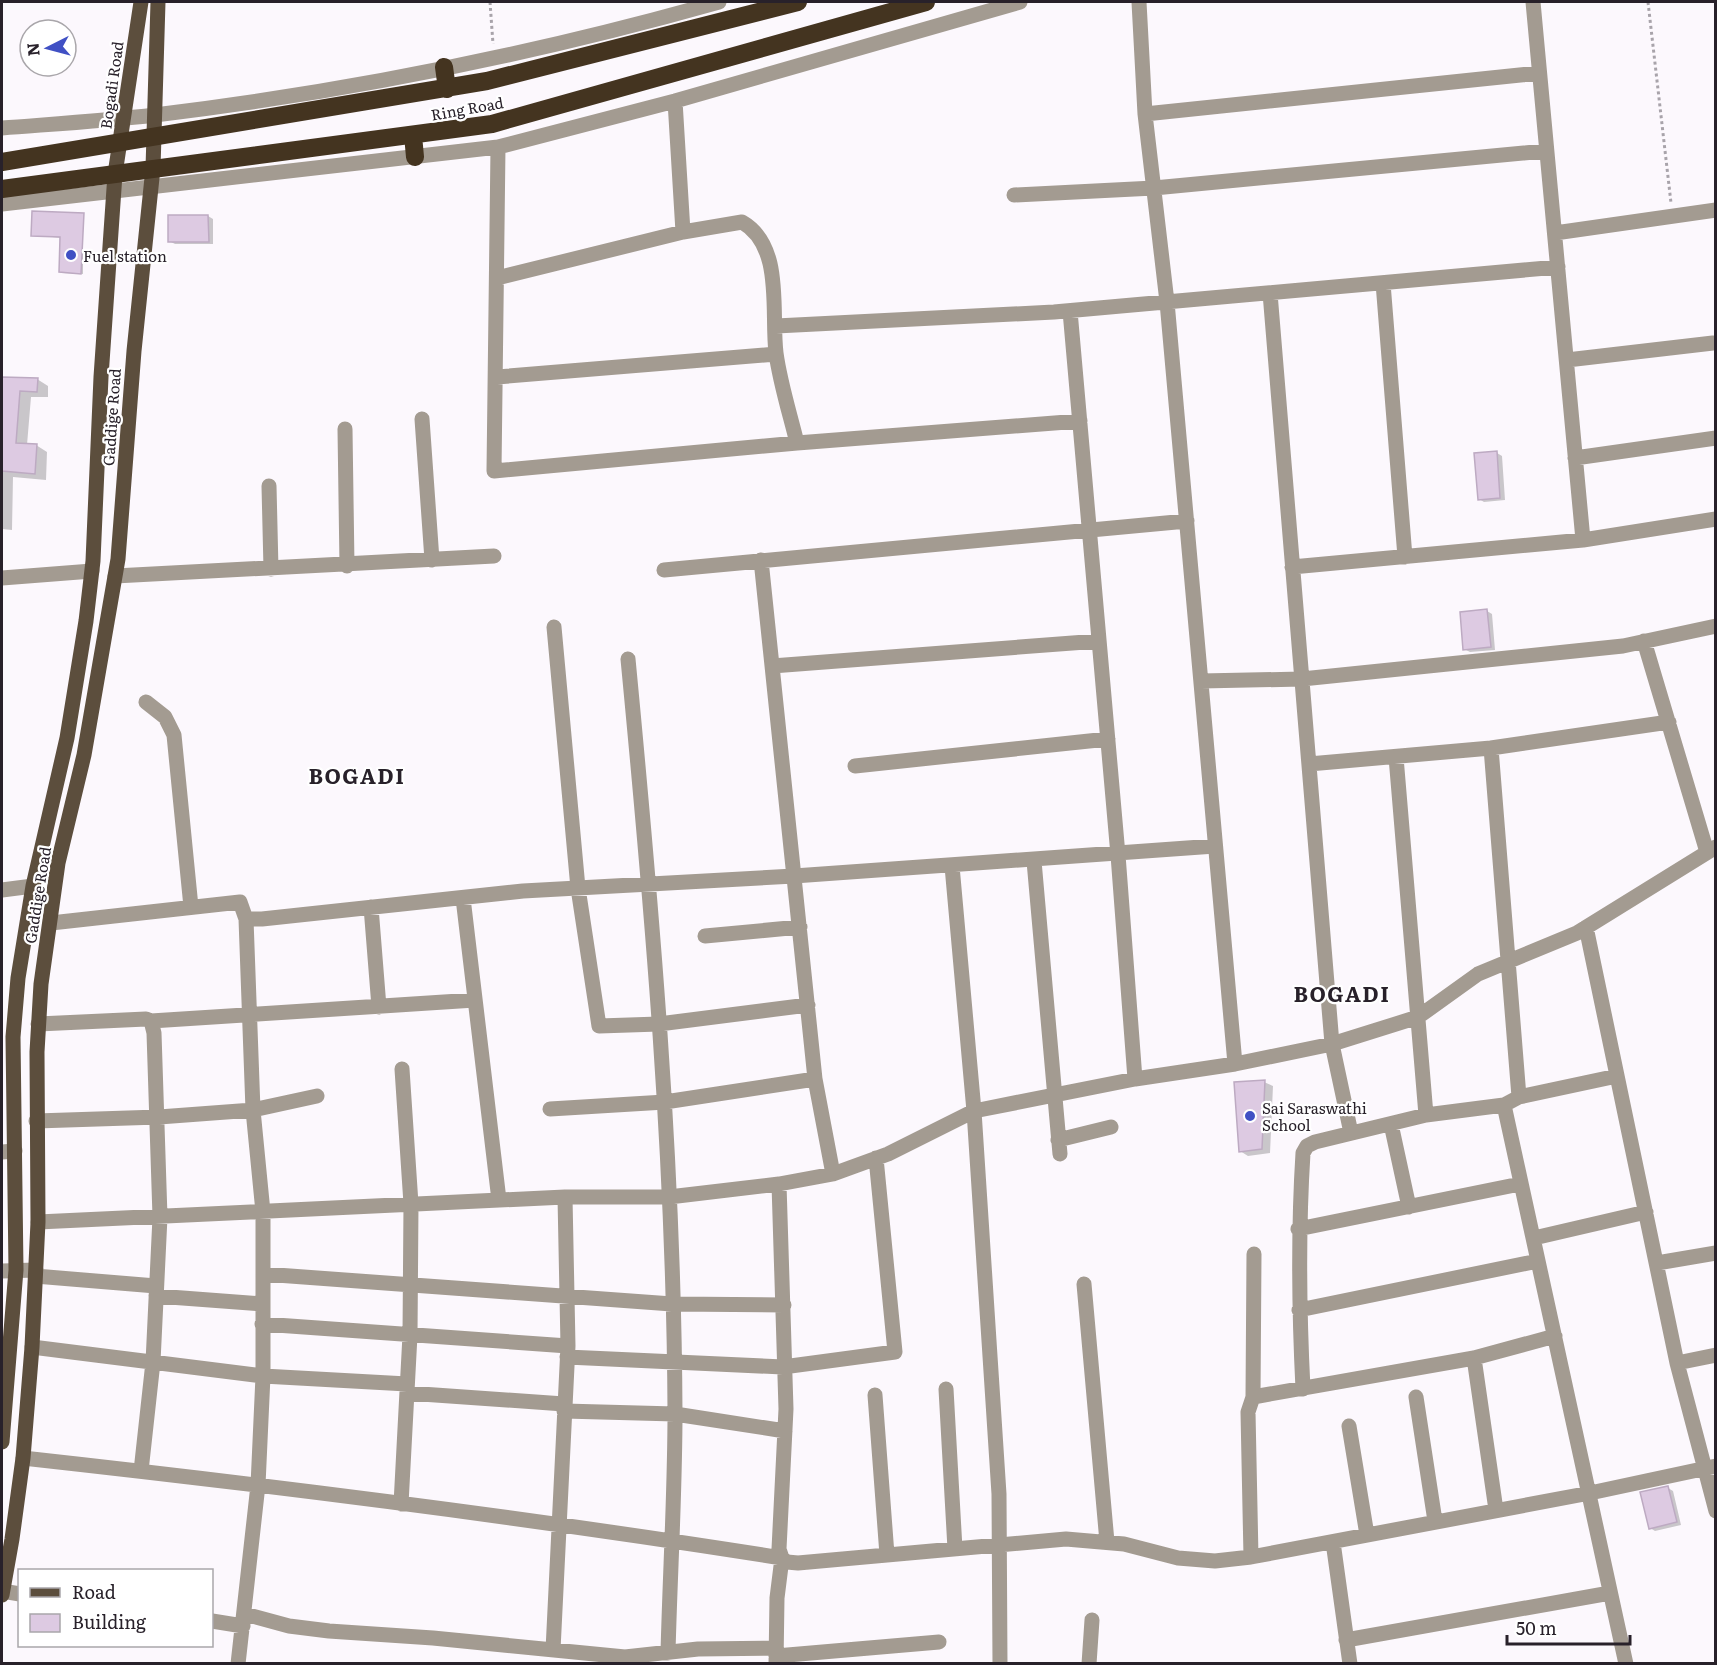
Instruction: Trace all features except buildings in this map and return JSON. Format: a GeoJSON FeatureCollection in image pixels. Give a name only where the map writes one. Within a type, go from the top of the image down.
{"type":"FeatureCollection","features":[{"type":"Feature","properties":{"kind":"highway","name":"Ring Road"},"geometry":{"type":"LineString","coordinates":[[2,162],[486,81],[656,29],[798,2]]}},
{"type":"Feature","properties":{"kind":"highway","name":"Ring Road"},"geometry":{"type":"LineString","coordinates":[[2,189],[114,183],[152,178],[492,124],[926,2]]}},
{"type":"Feature","properties":{"kind":"highway"},"geometry":{"type":"LineString","coordinates":[[444,67],[447,88]]}},
{"type":"Feature","properties":{"kind":"highway"},"geometry":{"type":"LineString","coordinates":[[413,135],[415,157]]}},
{"type":"Feature","properties":{"kind":"main road","name":"Bogadi Road"},"geometry":{"type":"LineString","coordinates":[[114,183],[141,2]]}},
{"type":"Feature","properties":{"kind":"main road"},"geometry":{"type":"LineString","coordinates":[[152,178],[158,2]]}},
{"type":"Feature","properties":{"kind":"main road","name":"Gaddige Road"},"geometry":{"type":"LineString","coordinates":[[2,1593],[23,1458],[32,1347],[38,1222],[36,1121],[41,984],[58,863],[84,755],[115,576],[134,351],[152,178]]}},
{"type":"Feature","properties":{"kind":"main road","name":"Gaddige Road"},"geometry":{"type":"LineString","coordinates":[[2,1442],[9,1271],[8,1092],[18,978],[33,886],[67,738],[92,571],[114,183]]}},
{"type":"Feature","properties":{"kind":"street"},"geometry":{"type":"LineString","coordinates":[[2,128],[154,115],[325,91],[656,29],[719,2]]}},
{"type":"Feature","properties":{"kind":"street"},"geometry":{"type":"LineString","coordinates":[[152,178],[415,157],[498,147],[675,101],[1020,2]]}},
{"type":"Feature","properties":{"kind":"street"},"geometry":{"type":"LineString","coordinates":[[1138,2],[1145,114],[1167,302],[1235,1064]]}},
{"type":"Feature","properties":{"kind":"street"},"geometry":{"type":"LineString","coordinates":[[1533,2],[1545,151],[1556,233],[1583,540]]}},
{"type":"Feature","properties":{"kind":"street"},"geometry":{"type":"LineString","coordinates":[[1145,114],[1539,73]]}},
{"type":"Feature","properties":{"kind":"street"},"geometry":{"type":"LineString","coordinates":[[675,101],[683,232]]}},
{"type":"Feature","properties":{"kind":"street"},"geometry":{"type":"LineString","coordinates":[[498,147],[497,377],[494,471],[797,443],[1080,422]]}},
{"type":"Feature","properties":{"kind":"street"},"geometry":{"type":"LineString","coordinates":[[1014,195],[1154,188],[1545,151]]}},
{"type":"Feature","properties":{"kind":"street"},"geometry":{"type":"LineString","coordinates":[[2,204],[114,183]]}},
{"type":"Feature","properties":{"kind":"street"},"geometry":{"type":"LineString","coordinates":[[1556,233],[1716,210]]}},
{"type":"Feature","properties":{"kind":"street"},"geometry":{"type":"LineString","coordinates":[[497,278],[683,232],[742,222],[762,237],[771,275],[776,354],[797,443]]}},
{"type":"Feature","properties":{"kind":"street"},"geometry":{"type":"LineString","coordinates":[[776,326],[1070,311],[1558,267]]}},
{"type":"Feature","properties":{"kind":"street"},"geometry":{"type":"LineString","coordinates":[[1383,283],[1405,557]]}},
{"type":"Feature","properties":{"kind":"street"},"geometry":{"type":"LineString","coordinates":[[1269,293],[1332,1044],[1351,1133]]}},
{"type":"Feature","properties":{"kind":"street"},"geometry":{"type":"LineString","coordinates":[[1070,311],[1118,855],[1135,1079]]}},
{"type":"Feature","properties":{"kind":"street"},"geometry":{"type":"LineString","coordinates":[[1567,360],[1713,343]]}},
{"type":"Feature","properties":{"kind":"street"},"geometry":{"type":"LineString","coordinates":[[497,377],[776,354]]}},
{"type":"Feature","properties":{"kind":"street"},"geometry":{"type":"LineString","coordinates":[[422,419],[432,560]]}},
{"type":"Feature","properties":{"kind":"street"},"geometry":{"type":"LineString","coordinates":[[345,429],[347,566]]}},
{"type":"Feature","properties":{"kind":"street"},"geometry":{"type":"LineString","coordinates":[[1575,458],[1716,438]]}},
{"type":"Feature","properties":{"kind":"street"},"geometry":{"type":"LineString","coordinates":[[270,486],[271,569]]}},
{"type":"Feature","properties":{"kind":"street"},"geometry":{"type":"LineString","coordinates":[[1292,567],[1583,540],[1716,519]]}},
{"type":"Feature","properties":{"kind":"street"},"geometry":{"type":"LineString","coordinates":[[664,570],[1187,521]]}},
{"type":"Feature","properties":{"kind":"street"},"geometry":{"type":"LineString","coordinates":[[115,576],[347,566],[494,556]]}},
{"type":"Feature","properties":{"kind":"street"},"geometry":{"type":"LineString","coordinates":[[761,560],[815,1079],[833,1174]]}},
{"type":"Feature","properties":{"kind":"street"},"geometry":{"type":"LineString","coordinates":[[2,578],[92,571]]}},
{"type":"Feature","properties":{"kind":"street"},"geometry":{"type":"LineString","coordinates":[[1201,681],[1302,679],[1623,646],[1716,626]]}},
{"type":"Feature","properties":{"kind":"street"},"geometry":{"type":"LineString","coordinates":[[554,627],[578,888],[600,1026],[659,1024],[808,1005]]}},
{"type":"Feature","properties":{"kind":"street"},"geometry":{"type":"LineString","coordinates":[[772,666],[1099,641]]}},
{"type":"Feature","properties":{"kind":"street"},"geometry":{"type":"LineString","coordinates":[[38,1222],[565,1197],[669,1197],[779,1185],[833,1174],[876,1158],[974,1112],[1135,1079],[1235,1064],[1332,1044],[1418,1017],[1478,974],[1586,927],[1711,849],[1668,722],[1644,641]]}},
{"type":"Feature","properties":{"kind":"street"},"geometry":{"type":"LineString","coordinates":[[628,659],[650,884],[669,1197],[675,1414],[671,1540],[659,1657]]}},
{"type":"Feature","properties":{"kind":"street"},"geometry":{"type":"LineString","coordinates":[[146,702],[165,717],[174,735],[190,908]]}},
{"type":"Feature","properties":{"kind":"street"},"geometry":{"type":"LineString","coordinates":[[1309,764],[1491,748],[1668,722]]}},
{"type":"Feature","properties":{"kind":"street"},"geometry":{"type":"LineString","coordinates":[[855,765],[1108,739]]}},
{"type":"Feature","properties":{"kind":"street"},"geometry":{"type":"LineString","coordinates":[[1491,748],[1520,1096]]}},
{"type":"Feature","properties":{"kind":"street"},"geometry":{"type":"LineString","coordinates":[[1396,757],[1426,1115]]}},
{"type":"Feature","properties":{"kind":"street"},"geometry":{"type":"LineString","coordinates":[[246,919],[578,888],[1034,861],[1215,846]]}},
{"type":"Feature","properties":{"kind":"street"},"geometry":{"type":"LineString","coordinates":[[1034,861],[1059,1147],[1111,1127]]}},
{"type":"Feature","properties":{"kind":"street"},"geometry":{"type":"LineString","coordinates":[[952,866],[974,1112],[999,1494],[1000,1664]]}},
{"type":"Feature","properties":{"kind":"street"},"geometry":{"type":"LineString","coordinates":[[2,890],[33,886]]}},
{"type":"Feature","properties":{"kind":"street"},"geometry":{"type":"LineString","coordinates":[[463,898],[499,1200]]}},
{"type":"Feature","properties":{"kind":"street"},"geometry":{"type":"LineString","coordinates":[[51,923],[240,902],[246,919],[253,1110],[263,1212],[263,1376],[258,1485],[238,1664]]}},
{"type":"Feature","properties":{"kind":"street"},"geometry":{"type":"LineString","coordinates":[[371,907],[379,1007]]}},
{"type":"Feature","properties":{"kind":"street"},"geometry":{"type":"LineString","coordinates":[[705,936],[800,927]]}},
{"type":"Feature","properties":{"kind":"street"},"geometry":{"type":"LineString","coordinates":[[1586,927],[1677,1362],[1710,1467],[1716,1511]]}},
{"type":"Feature","properties":{"kind":"street"},"geometry":{"type":"LineString","coordinates":[[38,1024],[129,1017],[151,1021],[475,1000]]}},
{"type":"Feature","properties":{"kind":"street"},"geometry":{"type":"LineString","coordinates":[[141,1471],[153,1362],[160,1217],[159,1117],[154,1033],[151,1021]]}},
{"type":"Feature","properties":{"kind":"street"},"geometry":{"type":"LineString","coordinates":[[401,1504],[410,1335],[411,1204],[402,1069]]}},
{"type":"Feature","properties":{"kind":"street"},"geometry":{"type":"LineString","coordinates":[[1304,1389],[1299,1310],[1298,1229],[1303,1153],[1307,1146],[1315,1142],[1426,1115],[1504,1105],[1520,1096],[1617,1076]]}},
{"type":"Feature","properties":{"kind":"street"},"geometry":{"type":"LineString","coordinates":[[550,1109],[665,1102],[815,1079]]}},
{"type":"Feature","properties":{"kind":"street"},"geometry":{"type":"LineString","coordinates":[[36,1121],[159,1117],[253,1110],[317,1096]]}},
{"type":"Feature","properties":{"kind":"street"},"geometry":{"type":"LineString","coordinates":[[1504,1105],[1626,1664]]}},
{"type":"Feature","properties":{"kind":"street"},"geometry":{"type":"LineString","coordinates":[[1391,1124],[1409,1207]]}},
{"type":"Feature","properties":{"kind":"street"},"geometry":{"type":"LineString","coordinates":[[262,1324],[410,1335],[674,1362],[783,1367],[895,1352],[876,1158]]}},
{"type":"Feature","properties":{"kind":"street"},"geometry":{"type":"LineString","coordinates":[[1298,1229],[1520,1184]]}},
{"type":"Feature","properties":{"kind":"street"},"geometry":{"type":"LineString","coordinates":[[776,1656],[777,1598],[782,1558],[779,1549],[785,1431],[784,1305],[779,1185]]}},
{"type":"Feature","properties":{"kind":"street"},"geometry":{"type":"LineString","coordinates":[[553,1650],[568,1352],[565,1197]]}},
{"type":"Feature","properties":{"kind":"street"},"geometry":{"type":"LineString","coordinates":[[1534,1238],[1646,1212]]}},
{"type":"Feature","properties":{"kind":"street"},"geometry":{"type":"LineString","coordinates":[[1657,1263],[1716,1253]]}},
{"type":"Feature","properties":{"kind":"street"},"geometry":{"type":"LineString","coordinates":[[1251,1557],[1248,1412],[1253,1397],[1254,1254]]}},
{"type":"Feature","properties":{"kind":"street"},"geometry":{"type":"LineString","coordinates":[[1299,1310],[1538,1261]]}},
{"type":"Feature","properties":{"kind":"street"},"geometry":{"type":"LineString","coordinates":[[9,1271],[262,1304]]}},
{"type":"Feature","properties":{"kind":"street"},"geometry":{"type":"LineString","coordinates":[[263,1274],[410,1283],[568,1298],[672,1304],[784,1305]]}},
{"type":"Feature","properties":{"kind":"street"},"geometry":{"type":"LineString","coordinates":[[1084,1284],[1107,1542]]}},
{"type":"Feature","properties":{"kind":"street"},"geometry":{"type":"LineString","coordinates":[[1253,1397],[1474,1358],[1555,1336]]}},
{"type":"Feature","properties":{"kind":"street"},"geometry":{"type":"LineString","coordinates":[[32,1347],[263,1376],[407,1389],[564,1408],[675,1414],[785,1431]]}},
{"type":"Feature","properties":{"kind":"street"},"geometry":{"type":"LineString","coordinates":[[1677,1362],[1716,1355]]}},
{"type":"Feature","properties":{"kind":"street"},"geometry":{"type":"LineString","coordinates":[[1474,1358],[1496,1510]]}},
{"type":"Feature","properties":{"kind":"street"},"geometry":{"type":"LineString","coordinates":[[946,1389],[955,1549]]}},
{"type":"Feature","properties":{"kind":"street"},"geometry":{"type":"LineString","coordinates":[[875,1395],[887,1555]]}},
{"type":"Feature","properties":{"kind":"street"},"geometry":{"type":"LineString","coordinates":[[1416,1397],[1435,1521]]}},
{"type":"Feature","properties":{"kind":"street"},"geometry":{"type":"LineString","coordinates":[[1348,1426],[1367,1535]]}},
{"type":"Feature","properties":{"kind":"street"},"geometry":{"type":"LineString","coordinates":[[23,1458],[258,1485],[671,1540],[782,1558],[787,1562],[798,1563],[1066,1539],[1107,1542],[1178,1558],[1215,1561],[1333,1542],[1590,1493],[1710,1467]]}},
{"type":"Feature","properties":{"kind":"street"},"geometry":{"type":"LineString","coordinates":[[1333,1542],[1350,1664]]}},
{"type":"Feature","properties":{"kind":"street"},"geometry":{"type":"LineString","coordinates":[[2,1593],[18,1594]]}},
{"type":"Feature","properties":{"kind":"street"},"geometry":{"type":"LineString","coordinates":[[1346,1640],[1610,1593]]}},
{"type":"Feature","properties":{"kind":"street"},"geometry":{"type":"LineString","coordinates":[[213,1621],[244,1620],[329,1631],[433,1638],[553,1650],[623,1660],[659,1657],[698,1649],[776,1656],[939,1642]]}},
{"type":"Feature","properties":{"kind":"street"},"geometry":{"type":"LineString","coordinates":[[1089,1664],[1092,1620]]}},
{"type":"Feature","properties":{"kind":"path"},"geometry":{"type":"LineString","coordinates":[[490,2],[494,58]]}},
{"type":"Feature","properties":{"kind":"path"},"geometry":{"type":"LineString","coordinates":[[1648,2],[1672,216]]}},
{"type":"Feature","properties":{"kind":"place","name":"Fuel station"},"geometry":{"type":"Point","coordinates":[71,255]}},
{"type":"Feature","properties":{"kind":"place","name":"Sai Saraswathi School"},"geometry":{"type":"Point","coordinates":[1250,1116]}},
{"type":"Feature","properties":{"kind":"district","name":"BOGADI"},"geometry":{"type":"Point","coordinates":[357,774]}},
{"type":"Feature","properties":{"kind":"district","name":"BOGADI"},"geometry":{"type":"Point","coordinates":[1342,992]}}]}
